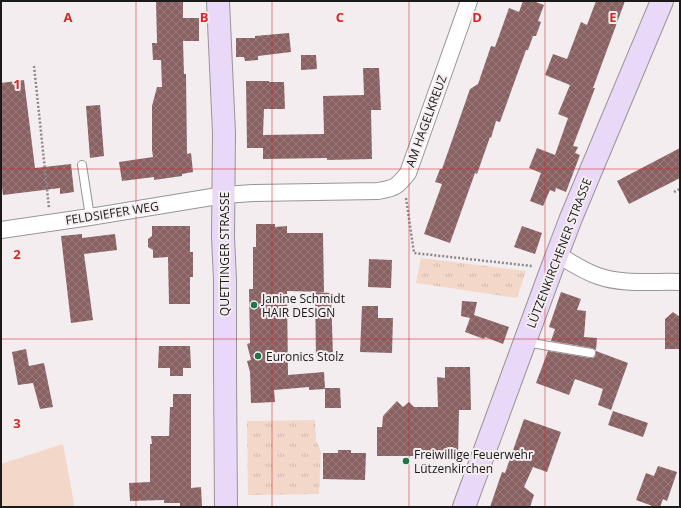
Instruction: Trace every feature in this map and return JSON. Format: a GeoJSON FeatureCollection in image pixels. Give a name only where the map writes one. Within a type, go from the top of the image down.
{"type":"FeatureCollection","features":[{"type":"Feature","properties":{"kind":"main road","name":"QUETTINGER STRASSE"},"geometry":{"type":"LineString","coordinates":[[218,1],[224,132],[223,237],[225,280],[224,370],[226,507]]}},
{"type":"Feature","properties":{"kind":"main road","name":"LÜTZENKIRCHENER STRASSE"},"geometry":{"type":"LineString","coordinates":[[464,507],[571,218],[662,1]]}},
{"type":"Feature","properties":{"kind":"street","name":"AM HAGELKREUZ"},"geometry":{"type":"LineString","coordinates":[[399,185],[408,173],[469,1]]}},
{"type":"Feature","properties":{"kind":"street"},"geometry":{"type":"LineString","coordinates":[[224,195],[254,193],[378,191],[390,189],[399,185]]}},
{"type":"Feature","properties":{"kind":"street","name":"FELDSIEFER WEG"},"geometry":{"type":"LineString","coordinates":[[1,230],[224,195]]}},
{"type":"Feature","properties":{"kind":"street"},"geometry":{"type":"LineString","coordinates":[[555,261],[581,268],[596,276],[616,281],[680,282]]}},
{"type":"Feature","properties":{"kind":"lane"},"geometry":{"type":"LineString","coordinates":[[82,165],[90,217]]}},
{"type":"Feature","properties":{"kind":"lane"},"geometry":{"type":"LineString","coordinates":[[525,342],[591,353]]}},
{"type":"Feature","properties":{"kind":"path"},"geometry":{"type":"LineString","coordinates":[[34,66],[50,223]]}},
{"type":"Feature","properties":{"kind":"path"},"geometry":{"type":"LineString","coordinates":[[399,185],[407,199],[414,253],[555,261]]}},
{"type":"Feature","properties":{"kind":"path"},"geometry":{"type":"LineString","coordinates":[[674,192],[680,189]]}},
{"type":"Feature","properties":{"kind":"green space"},"geometry":{"type":"Polygon","coordinates":[[[421,258],[526,271],[517,298],[416,283],[421,258]]]}},
{"type":"Feature","properties":{"kind":"green space"},"geometry":{"type":"Polygon","coordinates":[[[315,420],[316,440],[321,452],[319,494],[248,495],[247,421],[315,420]]]}},
{"type":"Feature","properties":{"kind":"green space"},"geometry":{"type":"Polygon","coordinates":[[[63,444],[74,507],[1,507],[1,464],[63,444]]]}},
{"type":"Feature","properties":{"kind":"building"},"geometry":{"type":"Polygon","coordinates":[[[156,1],[183,1],[183,18],[199,18],[199,41],[183,41],[184,74],[186,74],[187,154],[191,153],[193,172],[182,174],[182,176],[154,180],[154,177],[122,181],[119,162],[153,157],[152,106],[157,87],[162,87],[161,60],[153,60],[152,43],[157,43],[156,1]]]}},
{"type":"Feature","properties":{"kind":"building"},"geometry":{"type":"Polygon","coordinates":[[[523,1],[533,1],[544,5],[538,21],[541,22],[536,36],[533,36],[528,50],[526,50],[500,122],[496,121],[491,138],[490,137],[477,174],[475,173],[450,243],[424,234],[442,184],[435,182],[440,169],[442,169],[470,89],[478,84],[491,46],[495,47],[509,8],[519,12],[523,1]]]}},
{"type":"Feature","properties":{"kind":"building"},"geometry":{"type":"Polygon","coordinates":[[[596,1],[625,1],[573,146],[578,147],[575,153],[580,155],[566,192],[556,188],[555,192],[550,190],[543,206],[530,201],[541,173],[529,168],[537,148],[555,155],[568,118],[558,114],[570,85],[545,75],[553,54],[567,59],[581,22],[587,25],[596,1]]]}},
{"type":"Feature","properties":{"kind":"building"},"geometry":{"type":"Polygon","coordinates":[[[289,33],[291,52],[258,56],[258,60],[245,61],[244,57],[236,57],[236,38],[255,38],[255,36],[289,33]]]}},
{"type":"Feature","properties":{"kind":"building"},"geometry":{"type":"Polygon","coordinates":[[[301,55],[316,55],[317,69],[301,70],[301,55]]]}},
{"type":"Feature","properties":{"kind":"building"},"geometry":{"type":"Polygon","coordinates":[[[363,68],[379,68],[381,110],[371,110],[372,159],[263,159],[263,148],[247,148],[246,81],[284,82],[285,109],[264,109],[263,135],[324,134],[323,96],[364,95],[363,68]]]}},
{"type":"Feature","properties":{"kind":"building"},"geometry":{"type":"Polygon","coordinates":[[[24,80],[35,168],[71,164],[74,192],[60,194],[60,188],[3,195],[1,179],[1,83],[24,80]]]}},
{"type":"Feature","properties":{"kind":"building"},"geometry":{"type":"Polygon","coordinates":[[[100,105],[104,156],[90,158],[86,106],[100,105]]]}},
{"type":"Feature","properties":{"kind":"building"},"geometry":{"type":"Polygon","coordinates":[[[680,148],[680,178],[629,204],[617,181],[680,148]]]}},
{"type":"Feature","properties":{"kind":"building"},"geometry":{"type":"Polygon","coordinates":[[[256,224],[275,224],[275,227],[287,226],[287,233],[323,233],[324,292],[287,291],[288,375],[324,372],[325,388],[340,388],[341,408],[325,408],[325,389],[309,390],[309,387],[274,390],[275,402],[251,403],[250,372],[247,361],[251,360],[247,344],[250,343],[249,289],[253,289],[253,247],[256,247],[256,224]]]}},
{"type":"Feature","properties":{"kind":"building"},"geometry":{"type":"Polygon","coordinates":[[[152,226],[190,226],[190,252],[193,252],[193,277],[190,277],[190,304],[169,304],[168,257],[153,258],[153,250],[148,247],[148,239],[152,236],[152,226]]]}},
{"type":"Feature","properties":{"kind":"building"},"geometry":{"type":"Polygon","coordinates":[[[522,226],[542,233],[535,254],[514,247],[522,226]]]}},
{"type":"Feature","properties":{"kind":"building"},"geometry":{"type":"Polygon","coordinates":[[[82,234],[82,238],[115,234],[117,250],[84,254],[93,320],[71,323],[61,236],[82,234]]]}},
{"type":"Feature","properties":{"kind":"building"},"geometry":{"type":"Polygon","coordinates":[[[369,259],[392,260],[391,288],[368,287],[369,259]]]}},
{"type":"Feature","properties":{"kind":"building"},"geometry":{"type":"Polygon","coordinates":[[[315,292],[331,293],[333,357],[316,357],[315,292]]]}},
{"type":"Feature","properties":{"kind":"building"},"geometry":{"type":"Polygon","coordinates":[[[561,292],[581,299],[577,310],[586,311],[584,337],[597,338],[596,350],[551,341],[555,329],[549,327],[561,292]]]}},
{"type":"Feature","properties":{"kind":"building"},"geometry":{"type":"Polygon","coordinates":[[[462,301],[477,302],[474,315],[509,327],[503,344],[485,337],[484,339],[465,332],[470,318],[461,316],[462,301]]]}},
{"type":"Feature","properties":{"kind":"building"},"geometry":{"type":"Polygon","coordinates":[[[362,306],[378,306],[378,318],[393,318],[392,353],[360,352],[362,306]]]}},
{"type":"Feature","properties":{"kind":"building"},"geometry":{"type":"Polygon","coordinates":[[[673,312],[680,317],[680,349],[665,349],[665,319],[673,312]]]}},
{"type":"Feature","properties":{"kind":"building"},"geometry":{"type":"Polygon","coordinates":[[[159,346],[190,346],[191,368],[183,368],[183,376],[170,376],[170,368],[158,368],[159,346]]]}},
{"type":"Feature","properties":{"kind":"building"},"geometry":{"type":"Polygon","coordinates":[[[26,349],[29,366],[44,363],[53,407],[40,409],[33,383],[18,385],[12,352],[26,349]]]}},
{"type":"Feature","properties":{"kind":"building"},"geometry":{"type":"Polygon","coordinates":[[[548,351],[593,358],[596,351],[628,363],[611,410],[598,405],[603,389],[575,379],[569,395],[536,383],[548,351]]]}},
{"type":"Feature","properties":{"kind":"building"},"geometry":{"type":"Polygon","coordinates":[[[445,367],[470,367],[471,410],[459,410],[458,456],[377,456],[377,427],[382,427],[383,416],[397,401],[403,407],[409,402],[414,407],[438,407],[437,377],[445,378],[445,367]]]}},
{"type":"Feature","properties":{"kind":"building"},"geometry":{"type":"Polygon","coordinates":[[[173,394],[191,394],[191,488],[201,487],[202,507],[180,507],[180,503],[164,503],[164,500],[130,501],[129,483],[150,482],[151,436],[169,436],[170,407],[173,407],[173,394]]]}},
{"type":"Feature","properties":{"kind":"building"},"geometry":{"type":"Polygon","coordinates":[[[613,411],[648,423],[643,437],[608,425],[613,411]]]}},
{"type":"Feature","properties":{"kind":"building"},"geometry":{"type":"Polygon","coordinates":[[[524,419],[561,432],[547,472],[533,467],[524,487],[534,495],[530,507],[490,507],[502,472],[505,473],[524,419]]]}},
{"type":"Feature","properties":{"kind":"building"},"geometry":{"type":"Polygon","coordinates":[[[338,450],[351,450],[351,453],[366,453],[365,480],[323,479],[323,453],[338,453],[338,450]]]}},
{"type":"Feature","properties":{"kind":"building"},"geometry":{"type":"Polygon","coordinates":[[[658,466],[677,472],[667,501],[663,499],[660,507],[655,507],[636,500],[646,473],[654,476],[658,466]]]}},
{"type":"Feature","properties":{"kind":"place","name":"Janine Schmidt HAIR DESIGN"},"geometry":{"type":"Point","coordinates":[254,305]}},
{"type":"Feature","properties":{"kind":"place","name":"Euronics Stolz"},"geometry":{"type":"Point","coordinates":[258,356]}},
{"type":"Feature","properties":{"kind":"place","name":"Freiwillige Feuerwehr Lützenkirchen"},"geometry":{"type":"Point","coordinates":[406,461]}}]}
